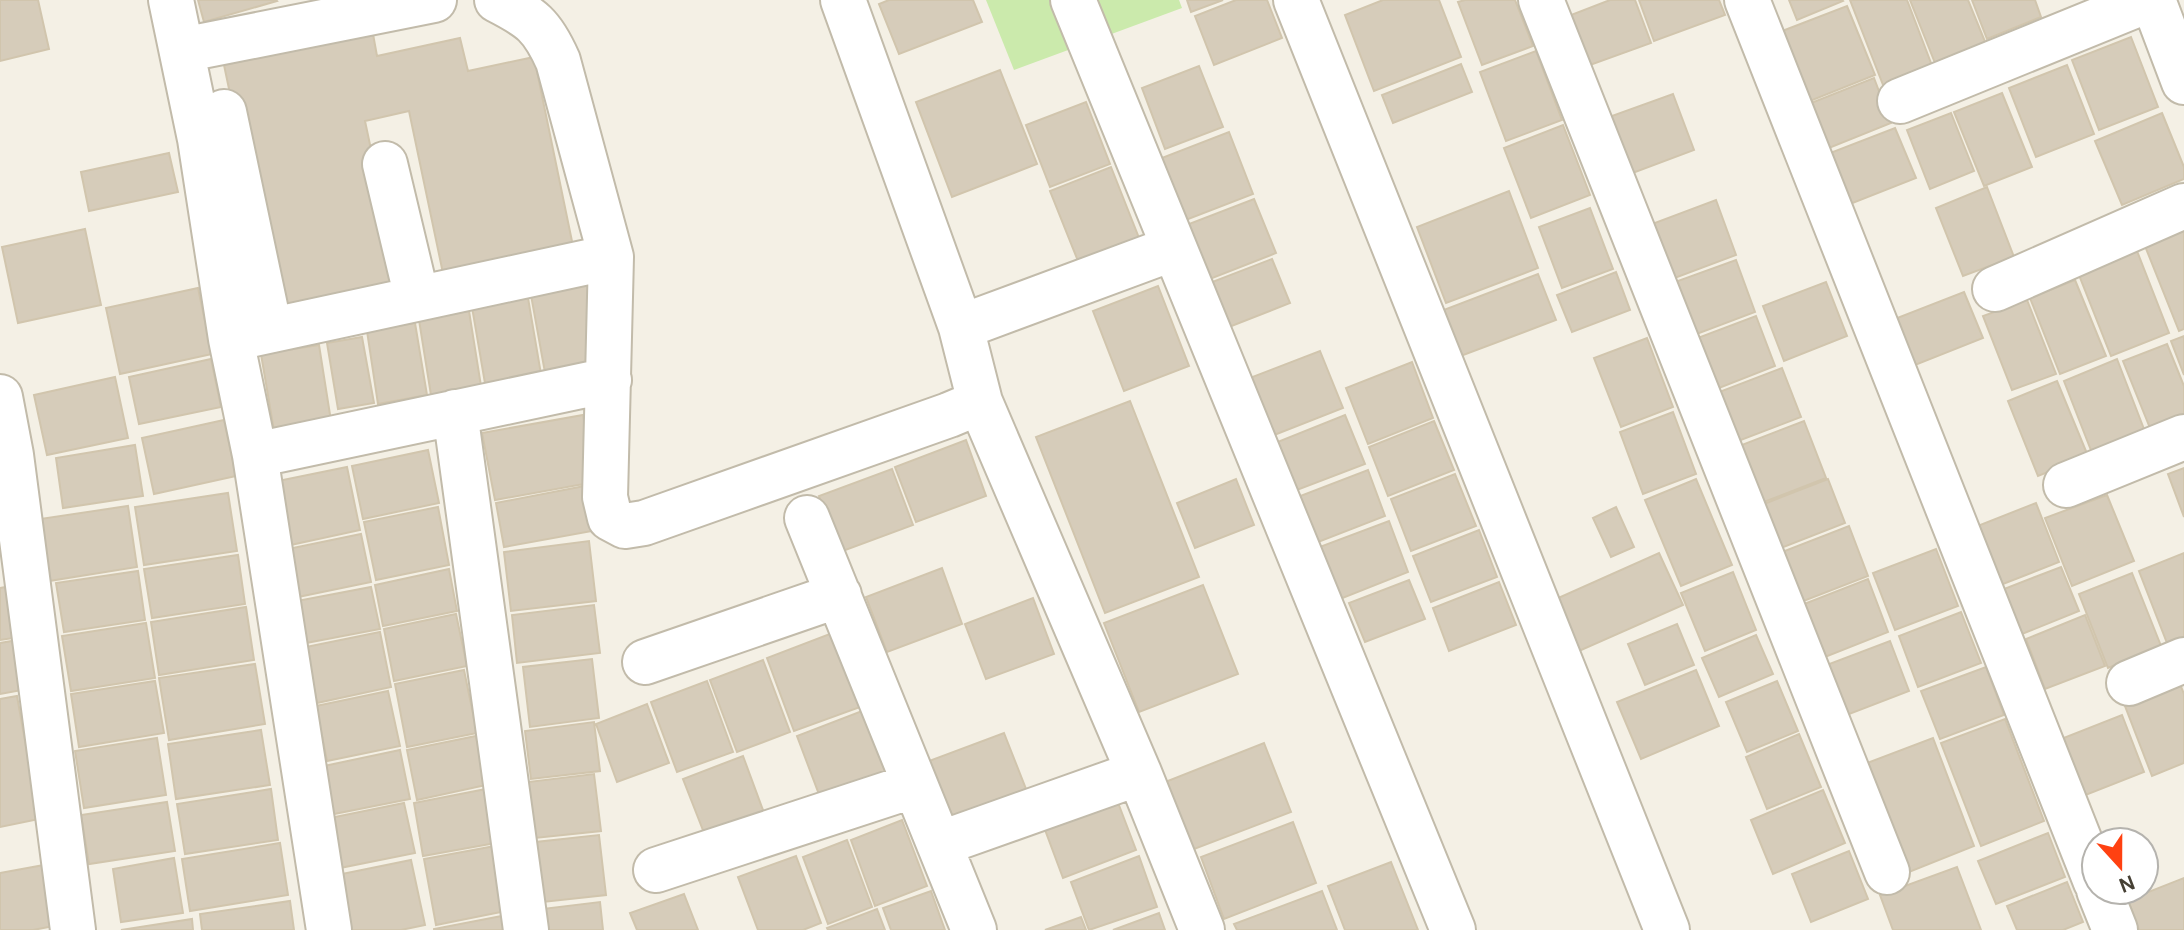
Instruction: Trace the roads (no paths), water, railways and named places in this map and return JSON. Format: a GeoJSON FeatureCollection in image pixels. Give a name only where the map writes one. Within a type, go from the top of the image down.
{"type":"FeatureCollection","features":[{"type":"Feature","properties":{"kind":"street"},"geometry":{"type":"LineString","coordinates":[[171,0],[196,46],[200,139],[250,335],[255,455],[329,930]]}},
{"type":"Feature","properties":{"kind":"street"},"geometry":{"type":"LineString","coordinates":[[196,46],[434,0]]}},
{"type":"Feature","properties":{"kind":"street"},"geometry":{"type":"LineString","coordinates":[[497,0],[524,13],[545,33],[558,61],[611,257],[605,497],[610,518],[625,526],[658,518],[980,402]]}},
{"type":"Feature","properties":{"kind":"street"},"geometry":{"type":"LineString","coordinates":[[843,0],[961,327],[980,402],[1139,773],[1202,930]]}},
{"type":"Feature","properties":{"kind":"street"},"geometry":{"type":"LineString","coordinates":[[1073,0],[1453,930]]}},
{"type":"Feature","properties":{"kind":"street"},"geometry":{"type":"LineString","coordinates":[[1296,0],[1667,930]]}},
{"type":"Feature","properties":{"kind":"street"},"geometry":{"type":"LineString","coordinates":[[1541,0],[1887,872]]}},
{"type":"Feature","properties":{"kind":"street"},"geometry":{"type":"LineString","coordinates":[[1747,0],[2080,842]]}},
{"type":"Feature","properties":{"kind":"street"},"geometry":{"type":"LineString","coordinates":[[1900,101],[2150,0],[2184,82]]}},
{"type":"Feature","properties":{"kind":"street"},"geometry":{"type":"LineString","coordinates":[[385,164],[417,298]]}},
{"type":"Feature","properties":{"kind":"street"},"geometry":{"type":"LineString","coordinates":[[1995,289],[2184,206]]}},
{"type":"Feature","properties":{"kind":"street"},"geometry":{"type":"LineString","coordinates":[[961,327],[1174,248]]}},
{"type":"Feature","properties":{"kind":"street"},"geometry":{"type":"LineString","coordinates":[[250,335],[611,257]]}},
{"type":"Feature","properties":{"kind":"street"},"geometry":{"type":"LineString","coordinates":[[255,455],[609,380]]}},
{"type":"Feature","properties":{"kind":"street"},"geometry":{"type":"LineString","coordinates":[[0,397],[13,471],[73,930]]}},
{"type":"Feature","properties":{"kind":"street"},"geometry":{"type":"LineString","coordinates":[[455,412],[526,930]]}},
{"type":"Feature","properties":{"kind":"street"},"geometry":{"type":"LineString","coordinates":[[2066,485],[2184,437]]}},
{"type":"Feature","properties":{"kind":"street"},"geometry":{"type":"LineString","coordinates":[[807,518],[974,930]]}},
{"type":"Feature","properties":{"kind":"street"},"geometry":{"type":"LineString","coordinates":[[645,662],[839,595]]}},
{"type":"Feature","properties":{"kind":"street"},"geometry":{"type":"LineString","coordinates":[[2129,683],[2184,660]]}},
{"type":"Feature","properties":{"kind":"street"},"geometry":{"type":"LineString","coordinates":[[939,844],[1139,773]]}},
{"type":"Feature","properties":{"kind":"street"},"geometry":{"type":"LineString","coordinates":[[656,870],[915,785]]}},
{"type":"Feature","properties":{"kind":"street"},"geometry":{"type":"LineString","coordinates":[[2105,906],[2115,930]]}}]}
